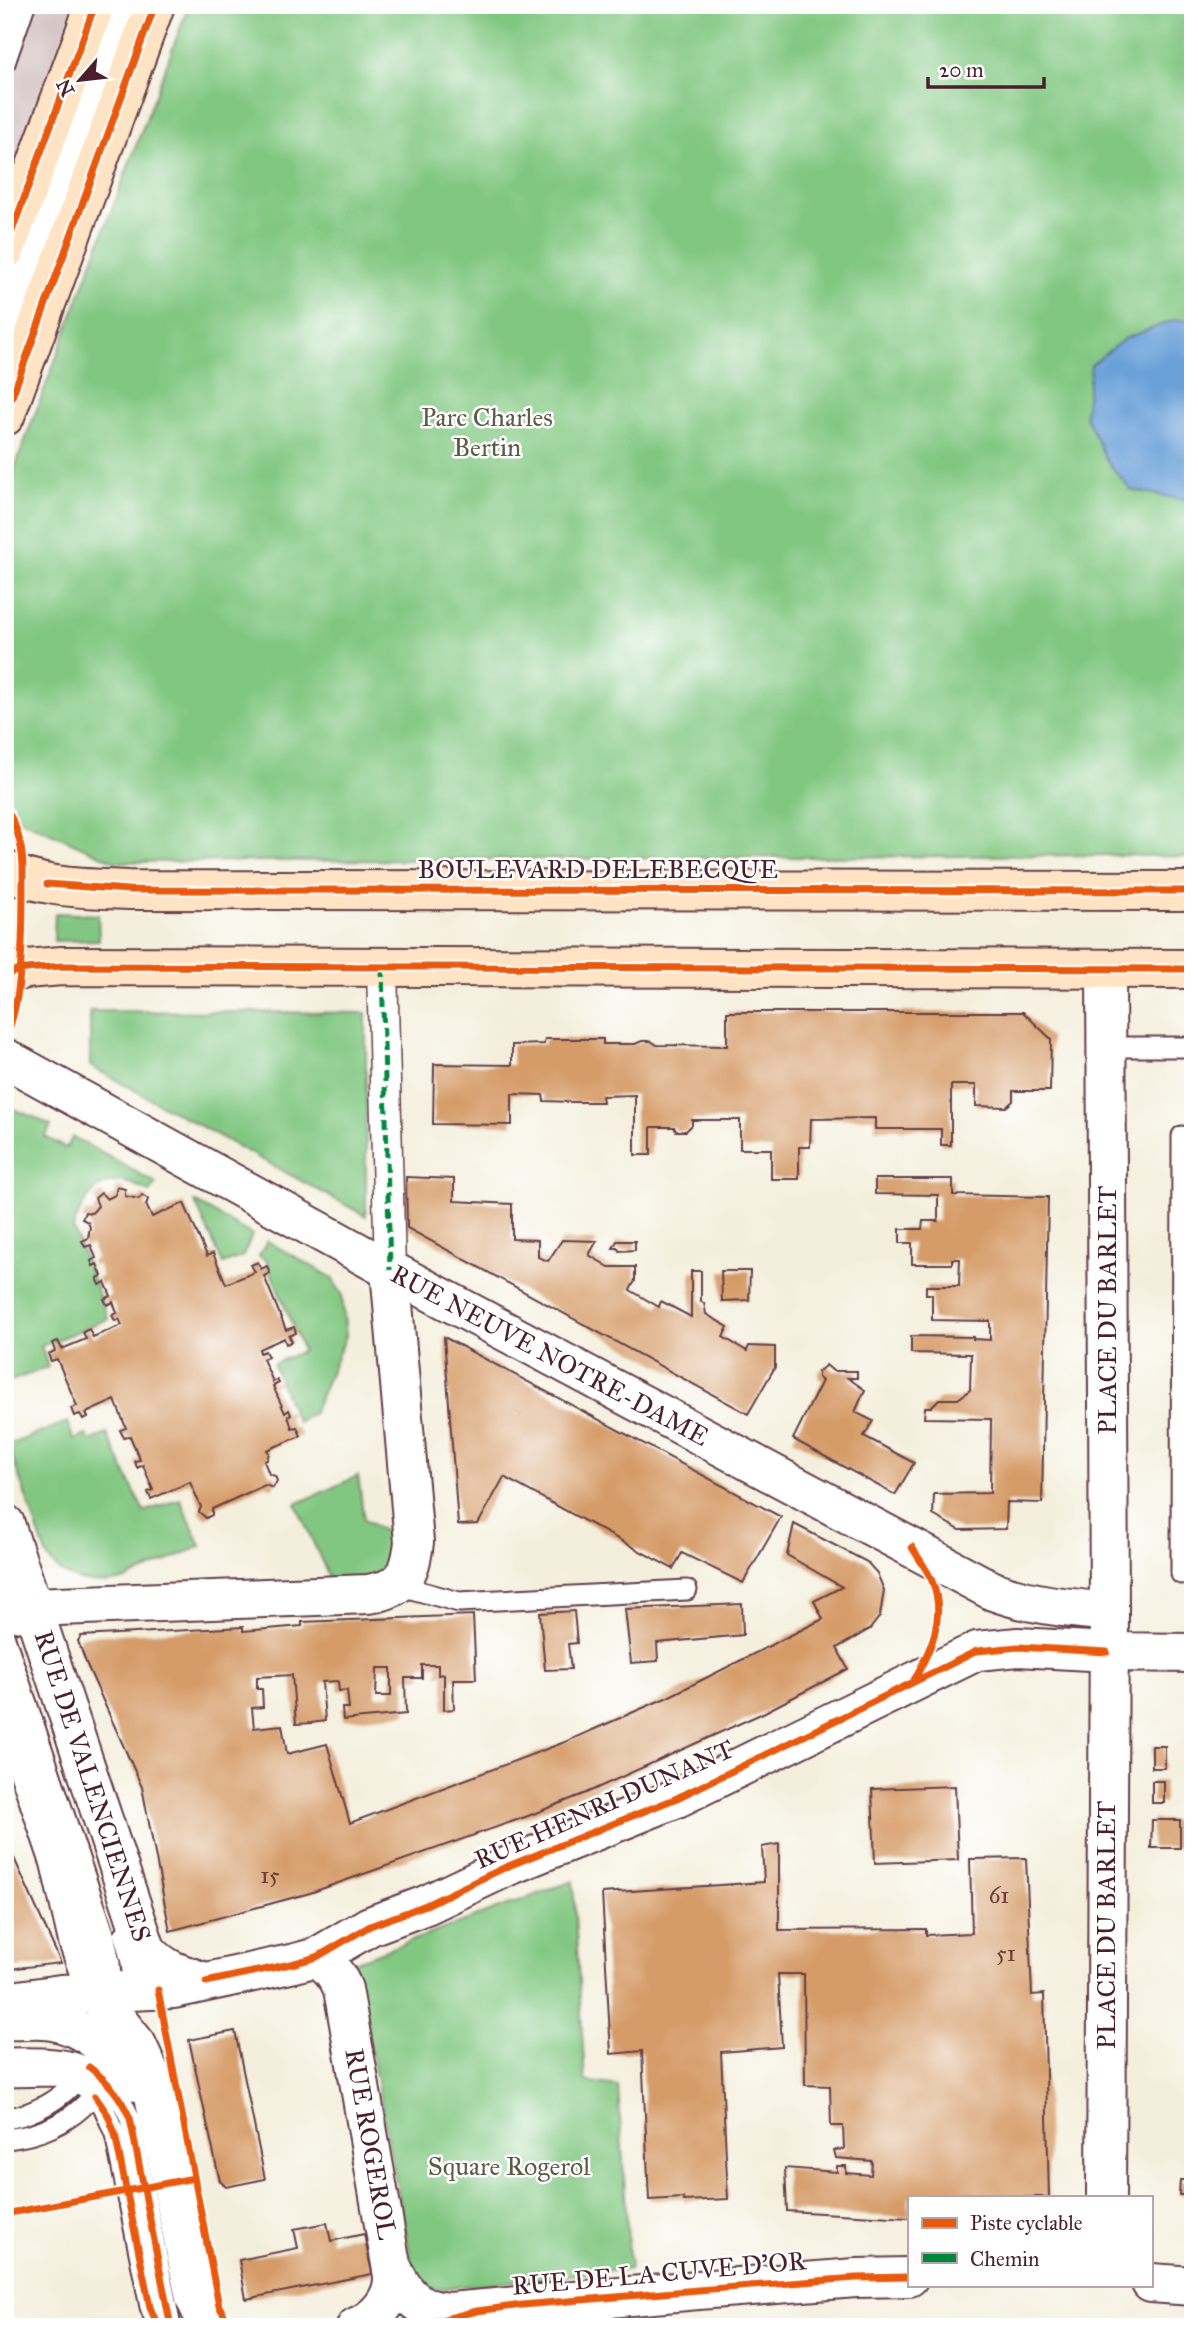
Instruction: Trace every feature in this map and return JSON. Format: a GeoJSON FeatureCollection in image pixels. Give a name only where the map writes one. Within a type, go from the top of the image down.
{"type":"FeatureCollection","features":[{"type":"Feature","properties":{"kind":"main road"},"geometry":{"type":"LineString","coordinates":[[5,250],[94,5]]}},
{"type":"Feature","properties":{"kind":"main road"},"geometry":{"type":"LineString","coordinates":[[5,416],[155,5]]}},
{"type":"Feature","properties":{"kind":"main road","name":"BOULEVARD DELEBECQUE"},"geometry":{"type":"LineString","coordinates":[[5,870],[47,884],[128,890],[1193,891]]}},
{"type":"Feature","properties":{"kind":"main road"},"geometry":{"type":"LineString","coordinates":[[5,974],[62,966],[1193,969]]}},
{"type":"Feature","properties":{"kind":"street"},"geometry":{"type":"LineString","coordinates":[[19,1597],[368,1594],[385,1592],[406,1576],[414,1542],[390,1270],[382,967]]}},
{"type":"Feature","properties":{"kind":"street","name":"PLACE DU BARLET"},"geometry":{"type":"LineString","coordinates":[[1106,969],[1109,1612],[1106,2196]]}},
{"type":"Feature","properties":{"kind":"street","name":"RUE NEUVE NOTRE-DAME"},"geometry":{"type":"LineString","coordinates":[[5,1058],[390,1270],[993,1591],[1018,1600],[1049,1606],[1109,1612]]}},
{"type":"Feature","properties":{"kind":"street","name":"RUE DE VALENCIENNES"},"geometry":{"type":"LineString","coordinates":[[5,1524],[19,1597],[146,1949],[111,2035]]}},
{"type":"Feature","properties":{"kind":"street","name":"RUE HENRI DUNANT"},"geometry":{"type":"LineString","coordinates":[[5,2020],[45,2020],[57,2022],[79,2032],[111,2035],[177,1973],[206,1982],[295,1964],[317,1956],[370,1926],[426,1905],[506,1867],[677,1798],[977,1651],[1018,1647],[1107,1652]]}},
{"type":"Feature","properties":{"kind":"street"},"geometry":{"type":"LineString","coordinates":[[1107,1652],[1193,1653]]}},
{"type":"Feature","properties":{"kind":"street","name":"RUE DE VALENCIENNES"},"geometry":{"type":"LineString","coordinates":[[5,1700],[60,1862],[78,1941],[111,2035],[141,2052],[149,2071],[195,2298],[212,2327]]}},
{"type":"Feature","properties":{"kind":"street","name":"RUE ROGEROL"},"geometry":{"type":"LineString","coordinates":[[317,1956],[336,1974],[343,1989],[394,2282],[389,2296],[373,2318],[356,2327]]}},
{"type":"Feature","properties":{"kind":"street"},"geometry":{"type":"LineString","coordinates":[[5,2002],[61,1994],[111,2035]]}},
{"type":"Feature","properties":{"kind":"street","name":"RUE DE LA CUVE D'OR"},"geometry":{"type":"LineString","coordinates":[[392,2267],[408,2295],[426,2308],[437,2311],[477,2311],[711,2289],[908,2277]]}},
{"type":"Feature","properties":{"kind":"street"},"geometry":{"type":"LineString","coordinates":[[1152,2283],[1193,2286]]}},
{"type":"Feature","properties":{"kind":"street","name":"RUE DE LA CUVE D'OR"},"geometry":{"type":"LineString","coordinates":[[413,2327],[477,2311]]}},
{"type":"Feature","properties":{"kind":"lane"},"geometry":{"type":"LineString","coordinates":[[5,63],[25,5]]}},
{"type":"Feature","properties":{"kind":"lane"},"geometry":{"type":"LineString","coordinates":[[5,310],[116,5]]}},
{"type":"Feature","properties":{"kind":"lane"},"geometry":{"type":"LineString","coordinates":[[5,357],[134,5]]}},
{"type":"Feature","properties":{"kind":"lane"},"geometry":{"type":"LineString","coordinates":[[1107,1047],[1193,1047]]}},
{"type":"Feature","properties":{"kind":"lane"},"geometry":{"type":"LineString","coordinates":[[1181,1574],[1182,1136]]}},
{"type":"Feature","properties":{"kind":"lane"},"geometry":{"type":"LineString","coordinates":[[397,1585],[459,1602],[688,1590]]}},
{"type":"Feature","properties":{"kind":"lane"},"geometry":{"type":"LineString","coordinates":[[5,1639],[104,1933],[111,2035],[119,2095],[130,2118],[172,2327]]}},
{"type":"Feature","properties":{"kind":"lane"},"geometry":{"type":"LineString","coordinates":[[5,2058],[59,2058],[111,2035]]}},
{"type":"Feature","properties":{"kind":"lane"},"geometry":{"type":"LineString","coordinates":[[5,2077],[55,2076],[111,2035]]}},
{"type":"Feature","properties":{"kind":"lane"},"geometry":{"type":"LineString","coordinates":[[5,2119],[25,2115],[50,2103],[111,2035]]}},
{"type":"Feature","properties":{"kind":"lane"},"geometry":{"type":"LineString","coordinates":[[5,2139],[28,2136],[74,2115],[111,2035]]}},
{"type":"Feature","properties":{"kind":"lane"},"geometry":{"type":"LineString","coordinates":[[111,2035],[108,2115],[115,2134],[149,2307],[162,2327]]}},
{"type":"Feature","properties":{"kind":"shaded area"},"geometry":{"type":"Polygon","coordinates":[[[5,5],[74,5],[5,193],[5,5]]]}},
{"type":"Feature","properties":{"kind":"green space","name":"Parc Charles Bertin"},"geometry":{"type":"Polygon","coordinates":[[[189,5],[1193,5],[1193,857],[1115,855],[116,862],[17,818],[5,799],[5,494],[189,5]]]}},
{"type":"Feature","properties":{"kind":"green space"},"geometry":{"type":"Polygon","coordinates":[[[55,913],[98,915],[99,940],[54,941],[55,913]]]}},
{"type":"Feature","properties":{"kind":"green space"},"geometry":{"type":"Polygon","coordinates":[[[90,1011],[366,1013],[366,1216],[90,1066],[90,1011]]]}},
{"type":"Feature","properties":{"kind":"green space"},"geometry":{"type":"Polygon","coordinates":[[[5,1106],[51,1126],[45,1137],[66,1148],[73,1137],[156,1183],[150,1192],[129,1183],[108,1183],[86,1200],[73,1228],[108,1319],[41,1346],[48,1367],[5,1383],[5,1106]]]}},
{"type":"Feature","properties":{"kind":"green space"},"geometry":{"type":"Polygon","coordinates":[[[195,1202],[252,1235],[243,1256],[223,1264],[195,1202]]]}},
{"type":"Feature","properties":{"kind":"green space"},"geometry":{"type":"Polygon","coordinates":[[[267,1241],[331,1277],[342,1294],[346,1336],[313,1413],[297,1422],[273,1364],[303,1351],[266,1260],[259,1256],[267,1241]]]}},
{"type":"Feature","properties":{"kind":"green space"},"geometry":{"type":"Polygon","coordinates":[[[67,1422],[74,1440],[86,1435],[90,1441],[107,1434],[144,1512],[180,1499],[201,1546],[127,1579],[104,1583],[71,1577],[53,1564],[46,1554],[8,1445],[67,1422]]]}},
{"type":"Feature","properties":{"kind":"green space"},"geometry":{"type":"Polygon","coordinates":[[[358,1476],[364,1520],[397,1538],[388,1576],[333,1586],[296,1504],[358,1476]]]}},
{"type":"Feature","properties":{"kind":"green space","name":"Square Rogerol"},"geometry":{"type":"Polygon","coordinates":[[[573,1881],[585,2081],[618,2086],[630,2269],[417,2291],[354,1962],[573,1881]]]}},
{"type":"Feature","properties":{"kind":"water"},"geometry":{"type":"Polygon","coordinates":[[[1193,319],[1193,501],[1131,490],[1107,461],[1085,415],[1091,365],[1124,339],[1174,320],[1193,319]]]}},
{"type":"Feature","properties":{"kind":"building"},"geometry":{"type":"Polygon","coordinates":[[[727,1012],[1023,1012],[1051,1039],[1050,1091],[1013,1091],[1013,1101],[1006,1107],[976,1106],[976,1085],[951,1085],[951,1145],[941,1145],[941,1129],[875,1129],[875,1118],[811,1119],[810,1147],[799,1147],[799,1179],[771,1179],[771,1149],[740,1149],[740,1120],[692,1120],[692,1125],[686,1131],[676,1131],[674,1127],[651,1127],[651,1155],[635,1155],[635,1095],[602,1096],[603,1102],[573,1102],[544,1101],[543,1095],[512,1094],[512,1125],[433,1124],[434,1064],[512,1065],[512,1045],[544,1044],[545,1039],[603,1039],[603,1044],[651,1041],[657,1045],[727,1046],[727,1012]]]}},
{"type":"Feature","properties":{"kind":"building"},"geometry":{"type":"Polygon","coordinates":[[[406,1177],[454,1179],[454,1201],[512,1204],[512,1239],[538,1240],[538,1257],[548,1261],[562,1240],[597,1241],[589,1255],[609,1267],[635,1267],[635,1281],[630,1290],[659,1307],[661,1301],[691,1317],[691,1271],[701,1271],[701,1302],[704,1303],[706,1314],[728,1327],[723,1337],[747,1351],[749,1346],[775,1347],[775,1367],[748,1414],[407,1228],[406,1177]]]}},
{"type":"Feature","properties":{"kind":"building"},"geometry":{"type":"Polygon","coordinates":[[[875,1179],[953,1179],[953,1195],[1048,1197],[1042,1503],[1007,1502],[1006,1529],[960,1530],[933,1515],[934,1494],[990,1493],[991,1419],[924,1418],[925,1407],[931,1407],[939,1399],[958,1399],[970,1390],[971,1354],[911,1353],[911,1336],[973,1337],[990,1340],[990,1321],[932,1320],[932,1294],[926,1294],[926,1286],[959,1286],[960,1259],[952,1259],[952,1264],[912,1264],[912,1243],[900,1243],[900,1229],[922,1229],[923,1221],[938,1221],[938,1195],[875,1194],[875,1179]]]}},
{"type":"Feature","properties":{"kind":"building"},"geometry":{"type":"Polygon","coordinates":[[[117,1187],[125,1189],[125,1196],[139,1199],[142,1195],[148,1199],[146,1205],[152,1217],[184,1203],[207,1256],[213,1253],[226,1284],[255,1272],[251,1265],[258,1262],[261,1269],[267,1266],[270,1273],[264,1276],[286,1330],[294,1327],[296,1333],[289,1336],[292,1342],[286,1344],[284,1338],[259,1349],[260,1353],[265,1351],[268,1357],[263,1359],[273,1382],[277,1380],[279,1383],[273,1386],[285,1413],[289,1410],[292,1428],[297,1427],[301,1436],[267,1450],[269,1453],[264,1461],[269,1474],[275,1476],[277,1481],[273,1488],[265,1485],[212,1509],[212,1515],[206,1518],[199,1512],[201,1507],[190,1482],[151,1499],[148,1492],[153,1490],[143,1465],[137,1468],[135,1461],[140,1460],[130,1436],[124,1438],[120,1430],[126,1428],[115,1400],[86,1413],[88,1417],[83,1419],[80,1414],[74,1416],[71,1408],[77,1406],[57,1359],[51,1361],[48,1354],[55,1351],[52,1343],[58,1341],[62,1349],[86,1339],[83,1332],[89,1329],[93,1337],[122,1325],[119,1319],[115,1321],[112,1315],[117,1313],[113,1302],[107,1305],[104,1299],[111,1296],[105,1282],[100,1285],[97,1278],[102,1276],[97,1264],[93,1266],[91,1261],[96,1258],[91,1245],[85,1247],[82,1241],[88,1238],[90,1227],[88,1222],[82,1219],[85,1212],[92,1213],[98,1206],[95,1198],[101,1193],[107,1199],[115,1195],[117,1187]]]}},
{"type":"Feature","properties":{"kind":"building"},"geometry":{"type":"Polygon","coordinates":[[[617,1241],[635,1241],[635,1250],[619,1251],[618,1248],[613,1248],[617,1241]]]}},
{"type":"Feature","properties":{"kind":"building"},"geometry":{"type":"Polygon","coordinates":[[[721,1271],[750,1271],[749,1300],[722,1301],[721,1271]]]}},
{"type":"Feature","properties":{"kind":"building"},"geometry":{"type":"Polygon","coordinates":[[[444,1337],[781,1517],[743,1583],[682,1553],[673,1569],[504,1477],[478,1524],[458,1525],[444,1337]]]}},
{"type":"Feature","properties":{"kind":"building"},"geometry":{"type":"Polygon","coordinates":[[[826,1365],[833,1371],[857,1371],[857,1378],[848,1378],[865,1390],[855,1412],[873,1421],[864,1436],[914,1463],[895,1495],[793,1439],[822,1381],[818,1372],[826,1365]]]}},
{"type":"Feature","properties":{"kind":"building"},"geometry":{"type":"Polygon","coordinates":[[[794,1524],[867,1562],[877,1573],[884,1590],[880,1616],[870,1629],[837,1648],[848,1669],[763,1713],[586,1793],[528,1816],[310,1893],[170,1931],[142,1787],[87,1665],[78,1641],[81,1636],[243,1627],[243,1631],[302,1626],[302,1622],[473,1615],[476,1679],[453,1679],[454,1709],[444,1710],[444,1674],[438,1675],[438,1665],[422,1665],[422,1678],[405,1678],[406,1714],[343,1720],[342,1708],[349,1708],[347,1690],[339,1691],[338,1681],[322,1682],[325,1721],[296,1724],[292,1675],[257,1677],[257,1689],[262,1689],[263,1707],[252,1708],[254,1728],[282,1725],[287,1754],[327,1744],[350,1823],[565,1742],[668,1697],[823,1619],[814,1601],[842,1587],[787,1555],[794,1524]],[[377,1668],[376,1696],[391,1696],[391,1668],[377,1668]]]}},
{"type":"Feature","properties":{"kind":"building"},"geometry":{"type":"Polygon","coordinates":[[[742,1604],[743,1635],[657,1643],[658,1661],[631,1663],[625,1609],[742,1604]]]}},
{"type":"Feature","properties":{"kind":"building"},"geometry":{"type":"Polygon","coordinates":[[[574,1611],[577,1643],[568,1644],[571,1669],[545,1670],[540,1613],[574,1611]]]}},
{"type":"Feature","properties":{"kind":"building"},"geometry":{"type":"Polygon","coordinates":[[[1152,1746],[1165,1746],[1165,1768],[1152,1768],[1152,1746]]]}},
{"type":"Feature","properties":{"kind":"building"},"geometry":{"type":"Polygon","coordinates":[[[1152,1781],[1164,1781],[1164,1803],[1152,1803],[1152,1781]]]}},
{"type":"Feature","properties":{"kind":"building"},"geometry":{"type":"Polygon","coordinates":[[[955,1786],[958,1860],[875,1863],[872,1789],[955,1786]]]}},
{"type":"Feature","properties":{"kind":"building"},"geometry":{"type":"Polygon","coordinates":[[[1152,1820],[1180,1820],[1180,1848],[1151,1848],[1152,1820]]]}},
{"type":"Feature","properties":{"kind":"building"},"geometry":{"type":"Polygon","coordinates":[[[5,1836],[61,1963],[8,1969],[9,1974],[5,1974],[5,1836]]]}},
{"type":"Feature","properties":{"kind":"building"},"geometry":{"type":"Polygon","coordinates":[[[779,1844],[779,1930],[926,1929],[926,1935],[972,1933],[970,1859],[1026,1858],[1032,1995],[1044,1994],[1049,2196],[908,2196],[908,2218],[787,2211],[785,2168],[837,2172],[837,2166],[846,2166],[846,2173],[871,2175],[872,2161],[836,2158],[834,2150],[844,2149],[843,2126],[831,2126],[830,2086],[805,2085],[804,1974],[778,1974],[782,2047],[721,2052],[728,2199],[649,2200],[642,2051],[611,2054],[602,1893],[764,1882],[762,1847],[779,1844]]]}},
{"type":"Feature","properties":{"kind":"building"},"geometry":{"type":"Polygon","coordinates":[[[235,2031],[265,2179],[226,2187],[220,2181],[189,2040],[235,2031]]]}},
{"type":"Feature","properties":{"kind":"building"},"geometry":{"type":"Polygon","coordinates":[[[1180,2180],[1193,2180],[1193,2195],[1179,2195],[1180,2180]]]}},
{"type":"Feature","properties":{"kind":"building"},"geometry":{"type":"Polygon","coordinates":[[[327,2223],[331,2241],[364,2234],[372,2274],[246,2299],[239,2260],[298,2248],[294,2229],[327,2223]]]}},
{"type":"Feature","properties":{"kind":"marked path"},"geometry":{"type":"LineString","coordinates":[[382,967],[390,1270]]}},
{"type":"Feature","properties":{"kind":"cycle path"},"geometry":{"type":"LineString","coordinates":[[5,250],[95,5]]}},
{"type":"Feature","properties":{"kind":"cycle path"},"geometry":{"type":"LineString","coordinates":[[5,416],[155,5]]}},
{"type":"Feature","properties":{"kind":"cycle path"},"geometry":{"type":"LineString","coordinates":[[5,807],[20,842],[23,883],[19,978],[12,1021],[5,1037]]}},
{"type":"Feature","properties":{"kind":"cycle path"},"geometry":{"type":"LineString","coordinates":[[47,884],[128,890],[1193,891]]}},
{"type":"Feature","properties":{"kind":"cycle path"},"geometry":{"type":"LineString","coordinates":[[5,974],[62,966],[1193,969]]}},
{"type":"Feature","properties":{"kind":"cycle path"},"geometry":{"type":"LineString","coordinates":[[912,1547],[932,1581],[938,1608],[930,1646],[913,1682]]}},
{"type":"Feature","properties":{"kind":"cycle path"},"geometry":{"type":"LineString","coordinates":[[206,1982],[317,1957],[370,1926],[426,1905],[506,1867],[677,1798],[977,1651],[1018,1647],[1107,1652]]}},
{"type":"Feature","properties":{"kind":"cycle path"},"geometry":{"type":"LineString","coordinates":[[158,1990],[219,2306],[231,2327]]}},
{"type":"Feature","properties":{"kind":"cycle path"},"geometry":{"type":"LineString","coordinates":[[89,2067],[113,2090],[130,2118],[171,2327]]}},
{"type":"Feature","properties":{"kind":"cycle path"},"geometry":{"type":"LineString","coordinates":[[95,2096],[108,2115],[115,2134],[150,2307],[162,2327]]}},
{"type":"Feature","properties":{"kind":"cycle path"},"geometry":{"type":"LineString","coordinates":[[5,2214],[194,2178]]}},
{"type":"Feature","properties":{"kind":"cycle path"},"geometry":{"type":"LineString","coordinates":[[413,2327],[477,2311],[522,2305],[856,2278],[908,2277]]}}]}
